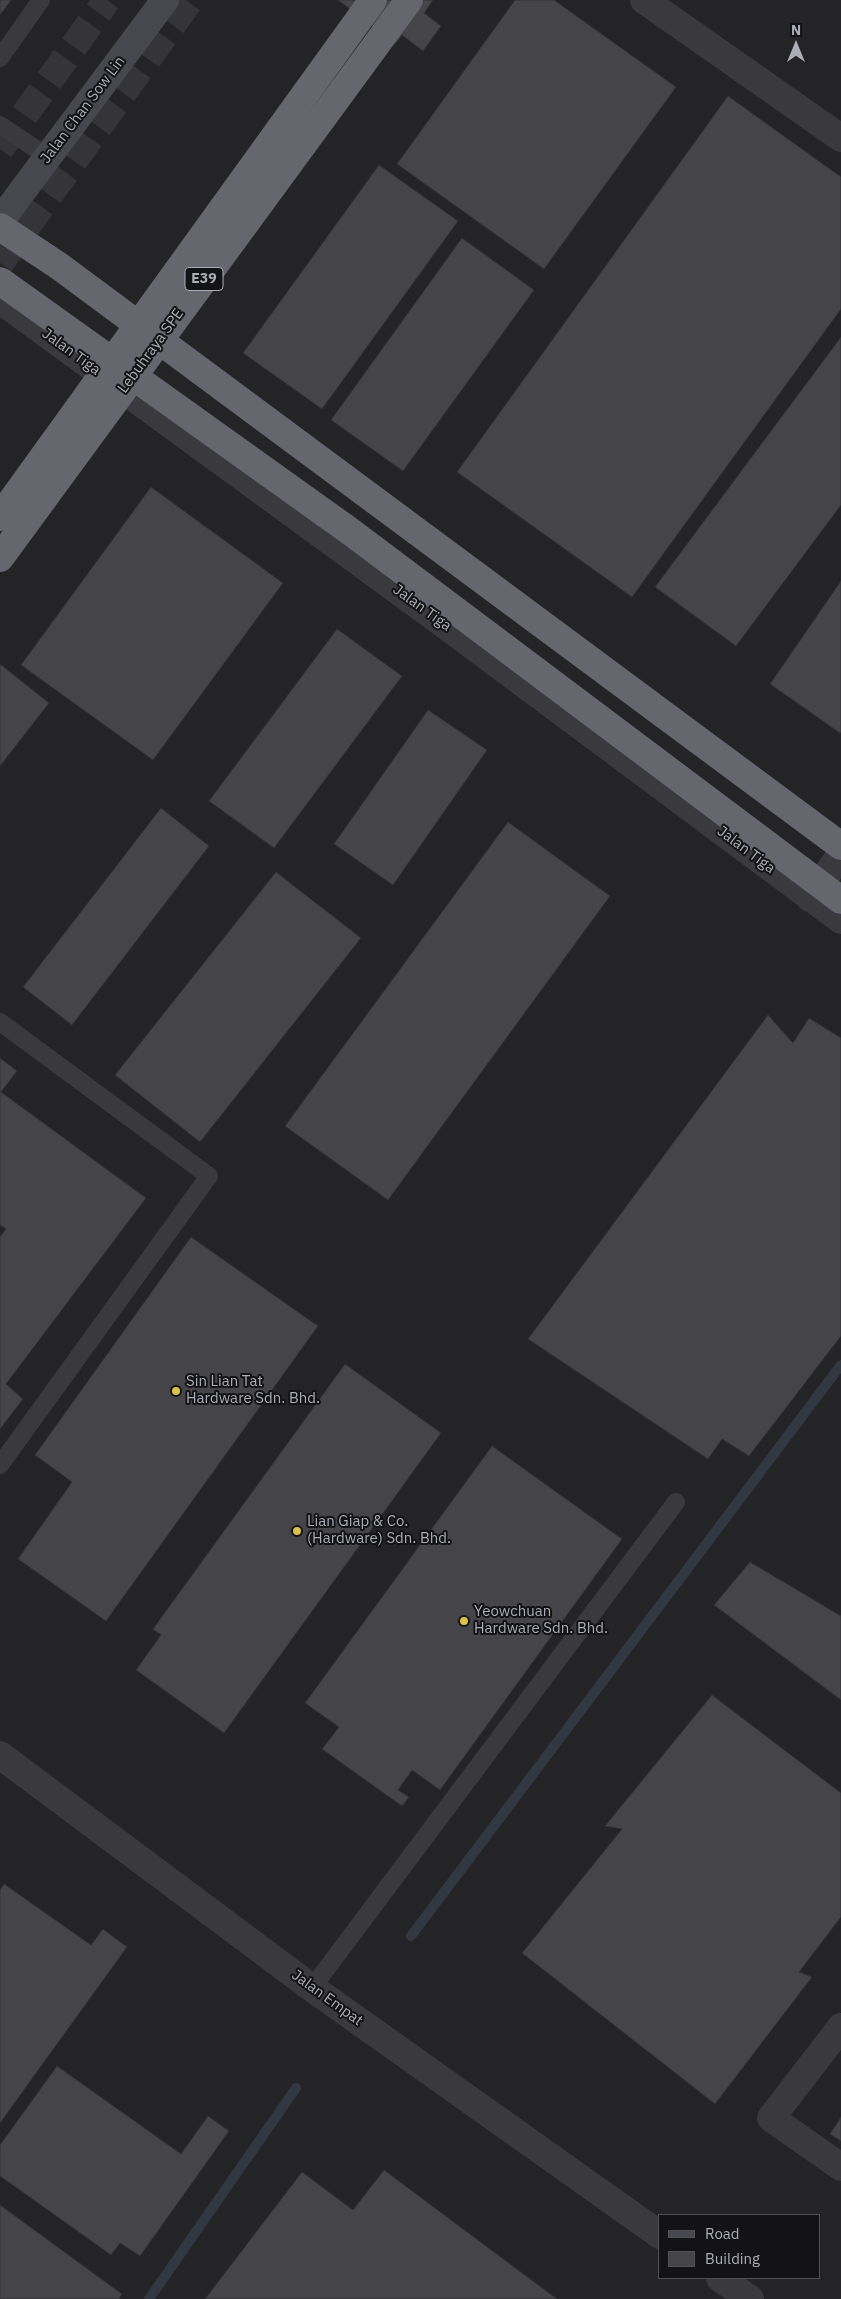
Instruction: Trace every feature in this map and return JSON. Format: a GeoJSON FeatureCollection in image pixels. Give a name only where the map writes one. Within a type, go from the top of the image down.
{"type":"FeatureCollection","features":[{"type":"Feature","properties":{"kind":"highway","name":"Lebuhraya SPE"},"geometry":{"type":"LineString","coordinates":[[0,517],[372,0]]}},
{"type":"Feature","properties":{"kind":"highway","name":"Lebuhraya SPE"},"geometry":{"type":"LineString","coordinates":[[0,558],[408,0]]}},
{"type":"Feature","properties":{"kind":"highway"},"geometry":{"type":"LineString","coordinates":[[1,220],[59,266],[841,846]]}},
{"type":"Feature","properties":{"kind":"highway"},"geometry":{"type":"LineString","coordinates":[[0,281],[351,532],[841,900]]}},
{"type":"Feature","properties":{"kind":"street","name":"Jalan Chan Sow Lin"},"geometry":{"type":"LineString","coordinates":[[1,220],[165,0]]}},
{"type":"Feature","properties":{"kind":"street"},"geometry":{"type":"LineString","coordinates":[[644,0],[841,138]]}},
{"type":"Feature","properties":{"kind":"street"},"geometry":{"type":"LineString","coordinates":[[1,220],[841,834]]}},
{"type":"Feature","properties":{"kind":"street","name":"Jalan Tiga"},"geometry":{"type":"LineString","coordinates":[[0,300],[434,618],[841,920]]}},
{"type":"Feature","properties":{"kind":"street"},"geometry":{"type":"LineString","coordinates":[[810,898],[841,854]]}},
{"type":"Feature","properties":{"kind":"street","name":"Jalan Empat"},"geometry":{"type":"LineString","coordinates":[[0,1755],[312,1988],[658,2234]]}},
{"type":"Feature","properties":{"kind":"street"},"geometry":{"type":"LineString","coordinates":[[841,2027],[771,2118],[841,2167]]}},
{"type":"Feature","properties":{"kind":"street"},"geometry":{"type":"LineString","coordinates":[[721,2279],[750,2299]]}},
{"type":"Feature","properties":{"kind":"lane"},"geometry":{"type":"LineString","coordinates":[[0,58],[41,0]]}},
{"type":"Feature","properties":{"kind":"lane"},"geometry":{"type":"LineString","coordinates":[[0,125],[48,157]]}},
{"type":"Feature","properties":{"kind":"lane"},"geometry":{"type":"LineString","coordinates":[[0,1022],[209,1176],[0,1465]]}},
{"type":"Feature","properties":{"kind":"lane"},"geometry":{"type":"LineString","coordinates":[[312,1988],[676,1502]]}},
{"type":"Feature","properties":{"kind":"shaded area"},"geometry":{"type":"Polygon","coordinates":[[[0,0],[841,0],[841,2299],[0,2299],[0,0]]]}},
{"type":"Feature","properties":{"kind":"building"},"geometry":{"type":"Polygon","coordinates":[[[0,0],[11,0],[0,15],[0,0]]]}},
{"type":"Feature","properties":{"kind":"building"},"geometry":{"type":"Polygon","coordinates":[[[338,0],[433,0],[424,13],[441,26],[423,51],[402,35],[396,43],[338,0]]]}},
{"type":"Feature","properties":{"kind":"building"},"geometry":{"type":"Polygon","coordinates":[[[515,0],[554,0],[676,87],[544,269],[397,164],[515,0]]]}},
{"type":"Feature","properties":{"kind":"building"},"geometry":{"type":"Polygon","coordinates":[[[728,96],[841,177],[841,309],[632,597],[457,472],[728,96]]]}},
{"type":"Feature","properties":{"kind":"building"},"geometry":{"type":"Polygon","coordinates":[[[379,165],[458,221],[322,409],[243,353],[379,165]]]}},
{"type":"Feature","properties":{"kind":"building"},"geometry":{"type":"Polygon","coordinates":[[[462,238],[534,290],[403,471],[331,420],[462,238]]]}},
{"type":"Feature","properties":{"kind":"building"},"geometry":{"type":"Polygon","coordinates":[[[841,337],[841,505],[736,646],[655,587],[841,337]]]}},
{"type":"Feature","properties":{"kind":"building"},"geometry":{"type":"Polygon","coordinates":[[[151,487],[283,583],[153,760],[21,665],[151,487]]]}},
{"type":"Feature","properties":{"kind":"building"},"geometry":{"type":"Polygon","coordinates":[[[841,581],[841,732],[840,733],[770,684],[841,581]]]}},
{"type":"Feature","properties":{"kind":"building"},"geometry":{"type":"Polygon","coordinates":[[[337,629],[402,676],[274,848],[209,801],[337,629]]]}},
{"type":"Feature","properties":{"kind":"building"},"geometry":{"type":"Polygon","coordinates":[[[0,664],[49,703],[0,766],[0,664]]]}},
{"type":"Feature","properties":{"kind":"building"},"geometry":{"type":"Polygon","coordinates":[[[428,710],[487,750],[393,885],[334,844],[428,710]]]}},
{"type":"Feature","properties":{"kind":"building"},"geometry":{"type":"Polygon","coordinates":[[[161,808],[209,846],[72,1025],[23,987],[161,808]]]}},
{"type":"Feature","properties":{"kind":"building"},"geometry":{"type":"Polygon","coordinates":[[[508,822],[610,896],[388,1200],[285,1126],[508,822]]]}},
{"type":"Feature","properties":{"kind":"building"},"geometry":{"type":"Polygon","coordinates":[[[276,872],[361,938],[200,1142],[115,1075],[276,872]]]}},
{"type":"Feature","properties":{"kind":"building"},"geometry":{"type":"Polygon","coordinates":[[[768,1015],[793,1043],[809,1018],[841,1038],[841,1336],[749,1456],[722,1439],[708,1459],[528,1339],[768,1015]]]}},
{"type":"Feature","properties":{"kind":"building"},"geometry":{"type":"Polygon","coordinates":[[[0,1058],[17,1071],[1,1092],[146,1198],[6,1384],[23,1399],[0,1429],[0,1237],[6,1229],[0,1225],[0,1058]]]}},
{"type":"Feature","properties":{"kind":"building","name":"Sin Lian Tat Hardware Sdn. Bhd."},"geometry":{"type":"Polygon","coordinates":[[[191,1237],[318,1326],[106,1621],[18,1559],[72,1482],[35,1455],[191,1237]]]}},
{"type":"Feature","properties":{"kind":"building","name":"Lian Giap & Co. (Hardware) Sdn. Bhd."},"geometry":{"type":"Polygon","coordinates":[[[345,1364],[441,1433],[224,1733],[136,1670],[161,1635],[153,1629],[345,1364]]]}},
{"type":"Feature","properties":{"kind":"building","name":"Yeowchuan Hardware Sdn. Bhd."},"geometry":{"type":"Polygon","coordinates":[[[492,1446],[622,1539],[440,1790],[412,1770],[398,1790],[409,1797],[402,1806],[322,1749],[339,1727],[305,1703],[492,1446]]]}},
{"type":"Feature","properties":{"kind":"building"},"geometry":{"type":"Polygon","coordinates":[[[750,1562],[841,1616],[841,1700],[714,1605],[750,1562]]]}},
{"type":"Feature","properties":{"kind":"building"},"geometry":{"type":"Polygon","coordinates":[[[712,1695],[841,1793],[841,1917],[799,1972],[812,1977],[715,2104],[522,1953],[622,1829],[605,1826],[712,1695]]]}},
{"type":"Feature","properties":{"kind":"building"},"geometry":{"type":"Polygon","coordinates":[[[4,1884],[91,1945],[103,1929],[127,1947],[0,2123],[0,1890],[4,1884]]]}},
{"type":"Feature","properties":{"kind":"building"},"geometry":{"type":"Polygon","coordinates":[[[57,2066],[181,2154],[208,2116],[229,2131],[140,2256],[120,2243],[111,2255],[0,2176],[0,2145],[57,2066]]]}},
{"type":"Feature","properties":{"kind":"building"},"geometry":{"type":"Polygon","coordinates":[[[841,2117],[841,2141],[830,2134],[841,2117]]]}},
{"type":"Feature","properties":{"kind":"building"},"geometry":{"type":"Polygon","coordinates":[[[384,2170],[557,2299],[205,2299],[302,2172],[353,2210],[384,2170]]]}},
{"type":"Feature","properties":{"kind":"building"},"geometry":{"type":"Polygon","coordinates":[[[0,2205],[122,2294],[119,2299],[0,2299],[0,2205]]]}},
{"type":"Feature","properties":{"kind":"waterway"},"geometry":{"type":"LineString","coordinates":[[411,1936],[841,1365]]}},
{"type":"Feature","properties":{"kind":"waterway"},"geometry":{"type":"LineString","coordinates":[[149,2299],[296,2088]]}},
{"type":"Feature","properties":{"kind":"tunnel"},"geometry":{"type":"LineString","coordinates":[[0,149],[107,0]]}},
{"type":"Feature","properties":{"kind":"tunnel"},"geometry":{"type":"LineString","coordinates":[[0,263],[190,0]]}},
{"type":"Feature","properties":{"kind":"place","name":"Sin Lian Tat Hardware Sdn. Bhd."},"geometry":{"type":"Point","coordinates":[176,1391]}},
{"type":"Feature","properties":{"kind":"place","name":"Lian Giap & Co. (Hardware) Sdn. Bhd."},"geometry":{"type":"Point","coordinates":[297,1531]}},
{"type":"Feature","properties":{"kind":"place","name":"Yeowchuan Hardware Sdn. Bhd."},"geometry":{"type":"Point","coordinates":[464,1621]}}]}
